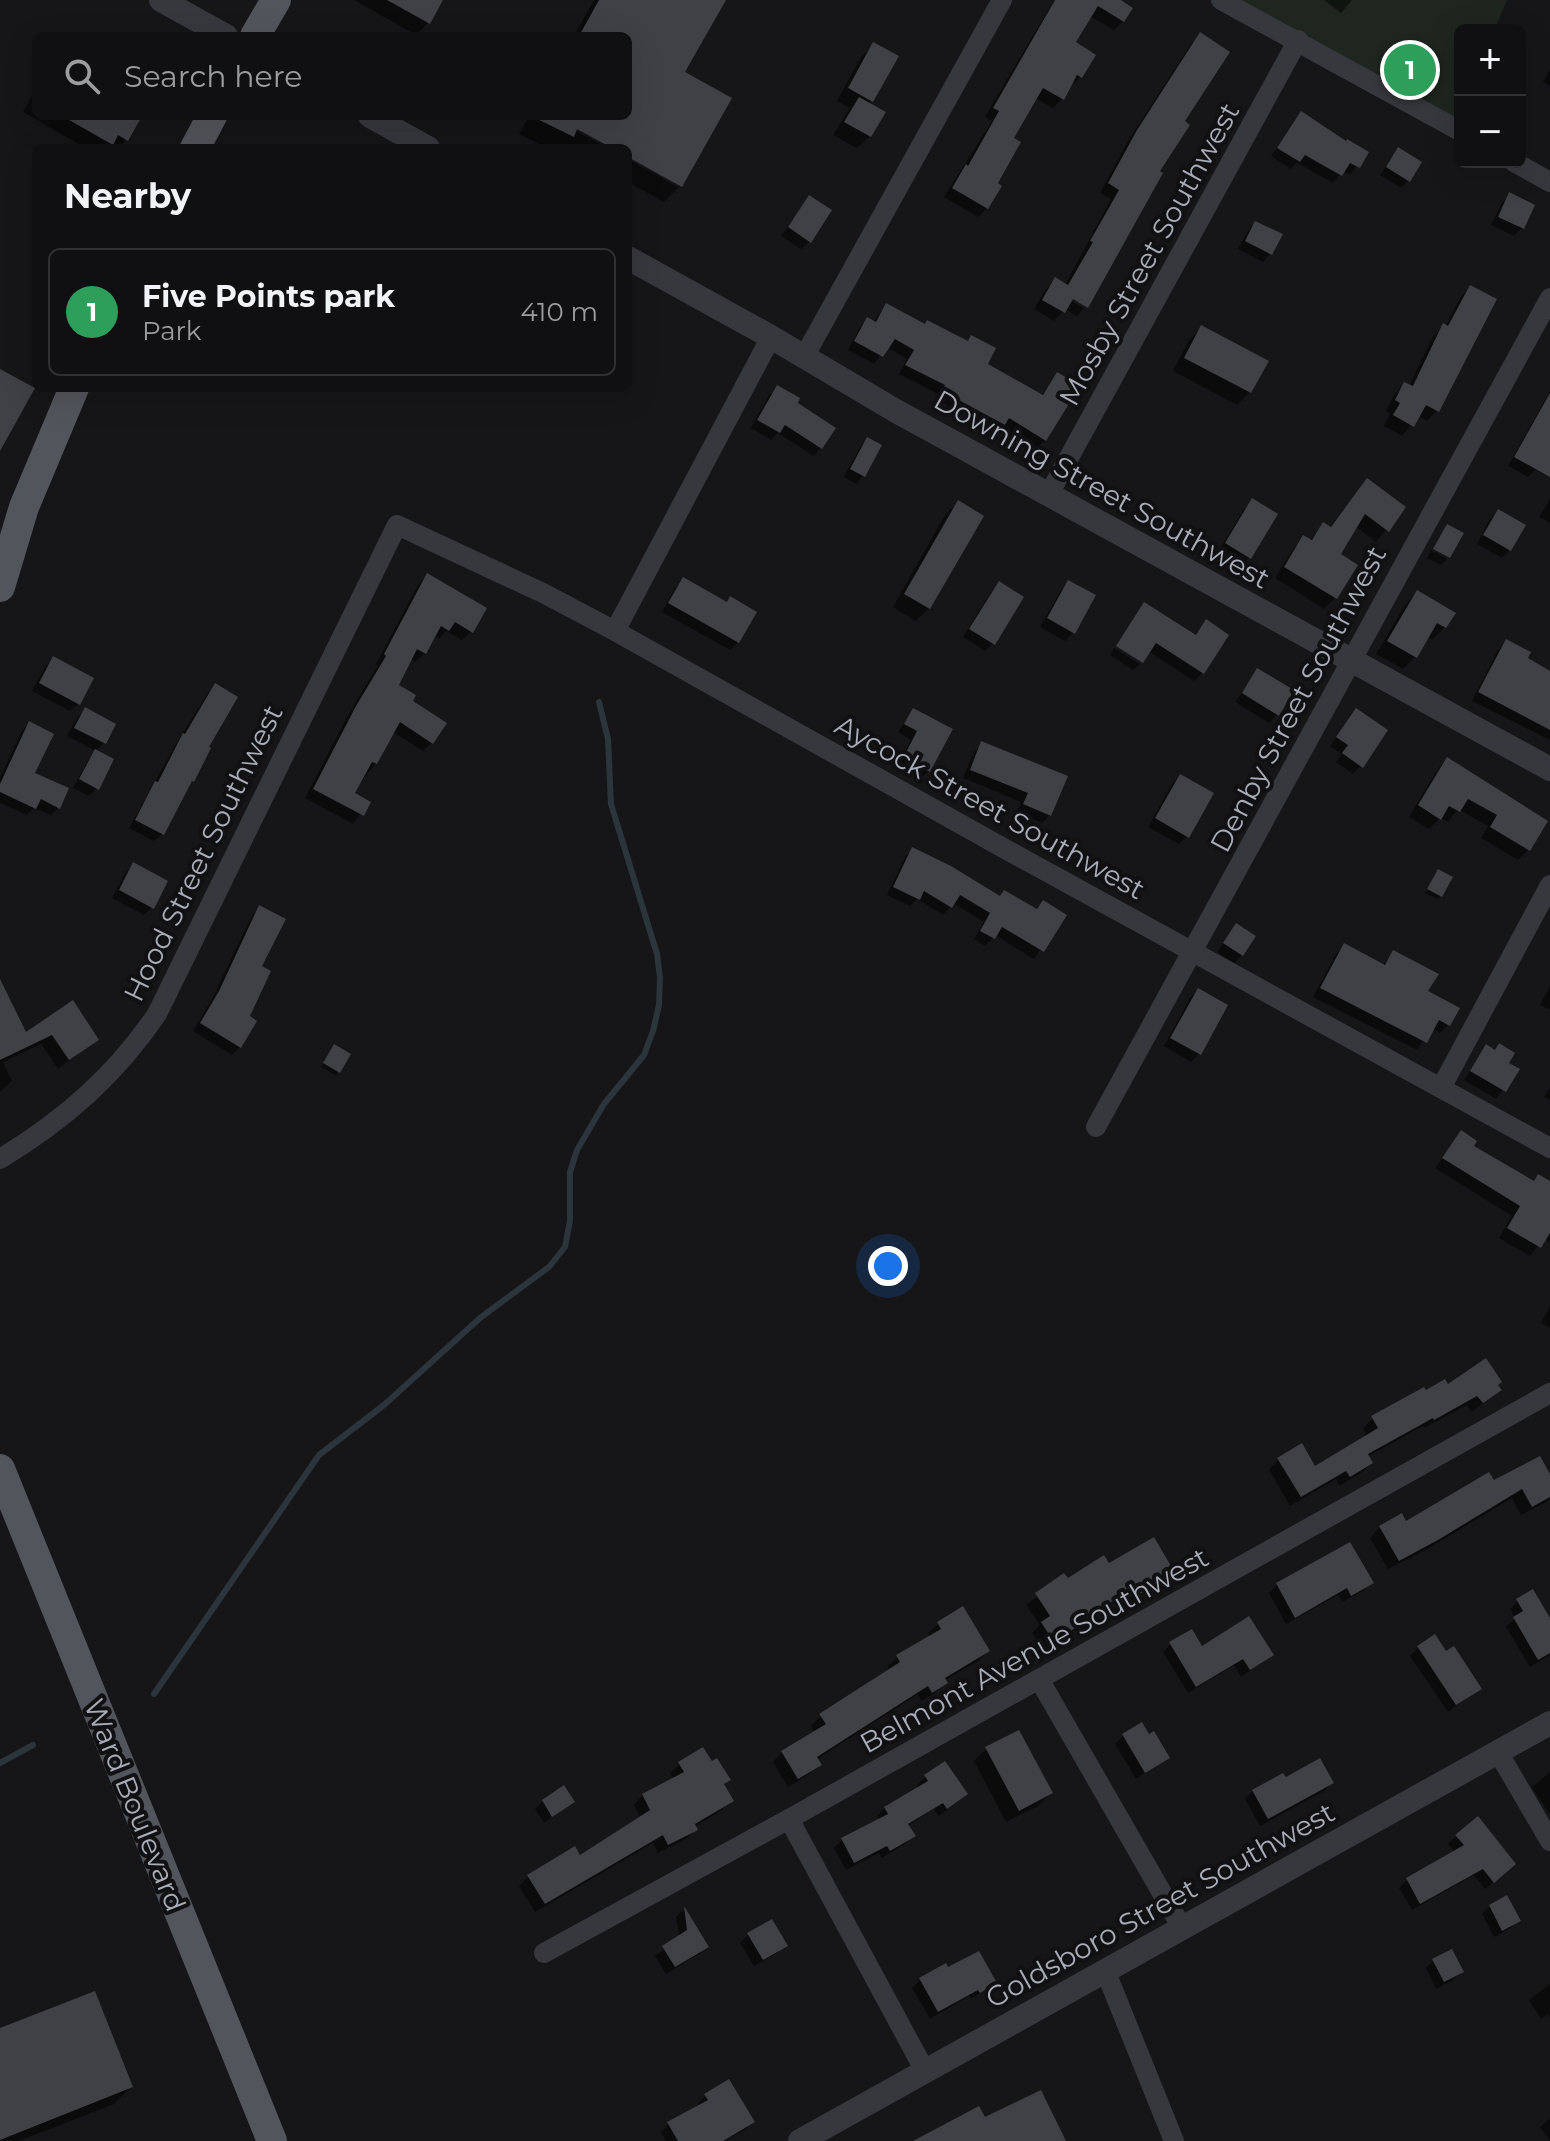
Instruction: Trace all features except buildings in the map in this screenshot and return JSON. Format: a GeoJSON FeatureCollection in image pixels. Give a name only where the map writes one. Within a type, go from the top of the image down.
{"type":"FeatureCollection","features":[{"type":"Feature","properties":{"kind":"main road"},"geometry":{"type":"LineString","coordinates":[[257,32],[276,0]]}},
{"type":"Feature","properties":{"kind":"main road"},"geometry":{"type":"LineString","coordinates":[[197,144],[210,120]]}},
{"type":"Feature","properties":{"kind":"main road"},"geometry":{"type":"LineString","coordinates":[[0,587],[24,507],[72,392]]}},
{"type":"Feature","properties":{"kind":"main road","name":"Ward Boulevard"},"geometry":{"type":"LineString","coordinates":[[0,1469],[272,2141]]}},
{"type":"Feature","properties":{"kind":"street"},"geometry":{"type":"LineString","coordinates":[[161,0],[219,32]]}},
{"type":"Feature","properties":{"kind":"street"},"geometry":{"type":"LineString","coordinates":[[804,357],[1002,0]]}},
{"type":"Feature","properties":{"kind":"street"},"geometry":{"type":"LineString","coordinates":[[1221,0],[1454,128]]}},
{"type":"Feature","properties":{"kind":"street","name":"Mosby Street Southwest"},"geometry":{"type":"LineString","coordinates":[[1049,494],[1298,40]]}},
{"type":"Feature","properties":{"kind":"street"},"geometry":{"type":"LineString","coordinates":[[377,120],[421,144]]}},
{"type":"Feature","properties":{"kind":"street"},"geometry":{"type":"LineString","coordinates":[[1525,168],[1550,182]]}},
{"type":"Feature","properties":{"kind":"street","name":"Downing Street Southwest"},"geometry":{"type":"LineString","coordinates":[[632,260],[1550,769]]}},
{"type":"Feature","properties":{"kind":"street","name":"Denby Street Southwest"},"geometry":{"type":"LineString","coordinates":[[1096,1127],[1550,298]]}},
{"type":"Feature","properties":{"kind":"street"},"geometry":{"type":"LineString","coordinates":[[615,631],[771,337]]}},
{"type":"Feature","properties":{"kind":"street","name":"Aycock Street Southwest"},"geometry":{"type":"LineString","coordinates":[[397,525],[543,593],[615,631],[1550,1148]]}},
{"type":"Feature","properties":{"kind":"street","name":"Hood Street Southwest"},"geometry":{"type":"LineString","coordinates":[[0,1159],[46,1131],[87,1096],[137,1043],[157,1014],[397,525]]}},
{"type":"Feature","properties":{"kind":"street"},"geometry":{"type":"LineString","coordinates":[[1441,1088],[1550,885]]}},
{"type":"Feature","properties":{"kind":"street","name":"Belmont Avenue Southwest"},"geometry":{"type":"LineString","coordinates":[[544,1953],[1550,1393]]}},
{"type":"Feature","properties":{"kind":"street"},"geometry":{"type":"LineString","coordinates":[[1039,1679],[1181,1926]]}},
{"type":"Feature","properties":{"kind":"street","name":"Goldsboro Street Southwest"},"geometry":{"type":"LineString","coordinates":[[808,2139],[1181,1926],[1550,1723]]}},
{"type":"Feature","properties":{"kind":"street"},"geometry":{"type":"LineString","coordinates":[[1498,1752],[1550,1841]]}},
{"type":"Feature","properties":{"kind":"street"},"geometry":{"type":"LineString","coordinates":[[789,1819],[925,2071]]}},
{"type":"Feature","properties":{"kind":"street"},"geometry":{"type":"LineString","coordinates":[[1105,1970],[1174,2141]]}},
{"type":"Feature","properties":{"kind":"shaded area"},"geometry":{"type":"Polygon","coordinates":[[[1227,0],[1507,0],[1497,24],[1454,24],[1454,120],[1227,0]]]}},
{"type":"Feature","properties":{"kind":"waterway"},"geometry":{"type":"LineString","coordinates":[[154,1694],[319,1455],[384,1405],[480,1318],[549,1267],[565,1247],[570,1221],[570,1172],[577,1150],[604,1104],[644,1055],[659,1005],[657,954],[611,804],[608,739],[599,702]]}},
{"type":"Feature","properties":{"kind":"waterway"},"geometry":{"type":"LineString","coordinates":[[0,1763],[33,1745]]}},
{"type":"Feature","properties":{"kind":"place","name":"Five Points park"},"geometry":{"type":"Point","coordinates":[1410,70]}}]}
